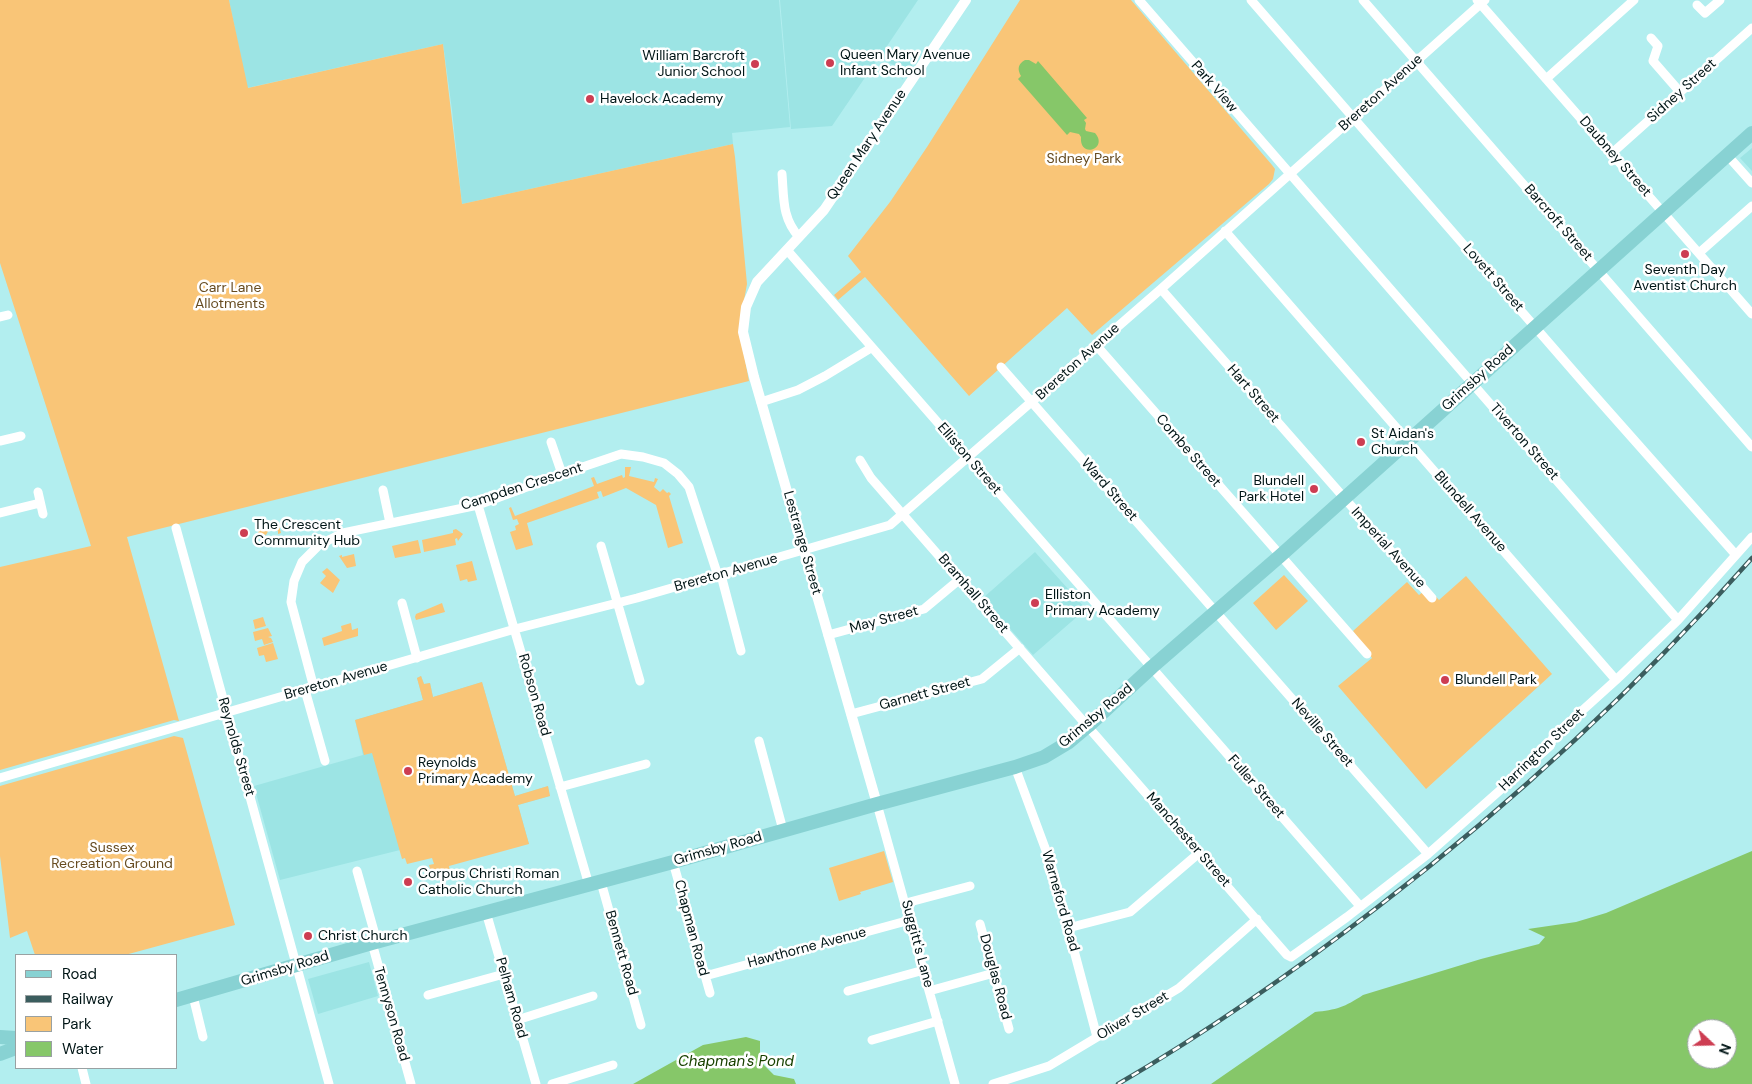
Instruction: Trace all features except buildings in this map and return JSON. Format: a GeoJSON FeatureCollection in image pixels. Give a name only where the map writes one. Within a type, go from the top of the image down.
{"type":"FeatureCollection","features":[{"type":"Feature","properties":{"kind":"main road","name":"Grimsby Road"},"geometry":{"type":"LineString","coordinates":[[178,1000],[374,943],[673,862],[1044,757],[1069,742],[1088,726],[1752,133]]}},
{"type":"Feature","properties":{"kind":"main road"},"geometry":{"type":"LineString","coordinates":[[0,1038],[15,1038]]}},
{"type":"Feature","properties":{"kind":"main road"},"geometry":{"type":"LineString","coordinates":[[0,1054],[15,1048]]}},
{"type":"Feature","properties":{"kind":"street","name":"Queen Mary Avenue"},"geometry":{"type":"LineString","coordinates":[[757,282],[824,210],[966,0]]}},
{"type":"Feature","properties":{"kind":"street","name":"Park View"},"geometry":{"type":"LineString","coordinates":[[1138,0],[1290,175]]}},
{"type":"Feature","properties":{"kind":"street","name":"Lovett Street"},"geometry":{"type":"LineString","coordinates":[[1251,0],[1736,555]]}},
{"type":"Feature","properties":{"kind":"street","name":"Barcroft Street"},"geometry":{"type":"LineString","coordinates":[[1363,0],[1752,447]]}},
{"type":"Feature","properties":{"kind":"street"},"geometry":{"type":"LineString","coordinates":[[1546,78],[1634,0]]}},
{"type":"Feature","properties":{"kind":"street"},"geometry":{"type":"LineString","coordinates":[[1697,5],[1705,14],[1720,0]]}},
{"type":"Feature","properties":{"kind":"street","name":"Brereton Avenue"},"geometry":{"type":"LineString","coordinates":[[0,778],[515,629],[719,575],[890,525],[1290,175],[1481,1]]}},
{"type":"Feature","properties":{"kind":"street","name":"Daubney Street"},"geometry":{"type":"LineString","coordinates":[[1481,1],[1611,154],[1752,314]]}},
{"type":"Feature","properties":{"kind":"street","name":"Sidney Street"},"geometry":{"type":"LineString","coordinates":[[1611,154],[1752,28]]}},
{"type":"Feature","properties":{"kind":"street"},"geometry":{"type":"LineString","coordinates":[[1651,38],[1658,46],[1653,61],[1680,92]]}},
{"type":"Feature","properties":{"kind":"street"},"geometry":{"type":"LineString","coordinates":[[1727,155],[1752,183]]}},
{"type":"Feature","properties":{"kind":"street"},"geometry":{"type":"LineString","coordinates":[[782,174],[785,211],[790,227],[799,237]]}},
{"type":"Feature","properties":{"kind":"street","name":"Tiverton Street"},"geometry":{"type":"LineString","coordinates":[[1290,175],[1678,620]]}},
{"type":"Feature","properties":{"kind":"street"},"geometry":{"type":"LineString","coordinates":[[1699,253],[1752,206]]}},
{"type":"Feature","properties":{"kind":"street","name":"Blundell Avenue"},"geometry":{"type":"LineString","coordinates":[[1225,232],[1616,680]]}},
{"type":"Feature","properties":{"kind":"street","name":"Elliston Street"},"geometry":{"type":"LineString","coordinates":[[786,250],[1152,668]]}},
{"type":"Feature","properties":{"kind":"street","name":"Lestrange Street"},"geometry":{"type":"LineString","coordinates":[[757,282],[746,307],[743,332],[761,402],[877,804]]}},
{"type":"Feature","properties":{"kind":"street","name":"Hart Street"},"geometry":{"type":"LineString","coordinates":[[1161,289],[1344,498]]}},
{"type":"Feature","properties":{"kind":"street","name":"Combe Street"},"geometry":{"type":"LineString","coordinates":[[1096,345],[1367,654]]}},
{"type":"Feature","properties":{"kind":"street"},"geometry":{"type":"LineString","coordinates":[[761,402],[798,390],[871,348]]}},
{"type":"Feature","properties":{"kind":"street","name":"Ward Street"},"geometry":{"type":"LineString","coordinates":[[1001,367],[1216,612]]}},
{"type":"Feature","properties":{"kind":"street"},"geometry":{"type":"LineString","coordinates":[[0,441],[21,436]]}},
{"type":"Feature","properties":{"kind":"street"},"geometry":{"type":"LineString","coordinates":[[551,442],[562,474]]}},
{"type":"Feature","properties":{"kind":"street","name":"Campden Crescent"},"geometry":{"type":"LineString","coordinates":[[314,688],[291,602],[294,581],[302,562],[319,545],[343,533],[478,505],[621,454],[643,456],[664,463],[678,474],[689,487],[719,575],[741,651]]}},
{"type":"Feature","properties":{"kind":"street","name":"Bramhall Street"},"geometry":{"type":"LineString","coordinates":[[860,460],[871,478],[1088,726]]}},
{"type":"Feature","properties":{"kind":"street"},"geometry":{"type":"LineString","coordinates":[[383,490],[390,523]]}},
{"type":"Feature","properties":{"kind":"street"},"geometry":{"type":"LineString","coordinates":[[38,492],[43,514]]}},
{"type":"Feature","properties":{"kind":"street","name":"Imperial Avenue"},"geometry":{"type":"LineString","coordinates":[[1344,498],[1432,598]]}},
{"type":"Feature","properties":{"kind":"street"},"geometry":{"type":"LineString","coordinates":[[0,513],[40,503]]}},
{"type":"Feature","properties":{"kind":"street","name":"Robson Road"},"geometry":{"type":"LineString","coordinates":[[478,505],[560,787],[595,883]]}},
{"type":"Feature","properties":{"kind":"street","name":"Reynolds Street"},"geometry":{"type":"LineString","coordinates":[[176,528],[329,1084]]}},
{"type":"Feature","properties":{"kind":"street","name":"Harrington Street"},"geometry":{"type":"LineString","coordinates":[[1287,955],[1294,956],[1428,854],[1550,746],[1554,737],[1678,620],[1752,537]]}},
{"type":"Feature","properties":{"kind":"street"},"geometry":{"type":"LineString","coordinates":[[601,546],[640,681]]}},
{"type":"Feature","properties":{"kind":"street","name":"May Street"},"geometry":{"type":"LineString","coordinates":[[828,635],[924,609],[960,579]]}},
{"type":"Feature","properties":{"kind":"street"},"geometry":{"type":"LineString","coordinates":[[402,603],[417,658]]}},
{"type":"Feature","properties":{"kind":"street","name":"Neville Street"},"geometry":{"type":"LineString","coordinates":[[1216,612],[1428,854]]}},
{"type":"Feature","properties":{"kind":"street","name":"Garnett Street"},"geometry":{"type":"LineString","coordinates":[[851,714],[982,679],[1020,648]]}},
{"type":"Feature","properties":{"kind":"street","name":"Fuller Street"},"geometry":{"type":"LineString","coordinates":[[1152,668],[1360,906]]}},
{"type":"Feature","properties":{"kind":"street"},"geometry":{"type":"LineString","coordinates":[[305,690],[326,761]]}},
{"type":"Feature","properties":{"kind":"street","name":"Manchester Street"},"geometry":{"type":"LineString","coordinates":[[1088,726],[1287,955]]}},
{"type":"Feature","properties":{"kind":"street"},"geometry":{"type":"LineString","coordinates":[[759,741],[783,830]]}},
{"type":"Feature","properties":{"kind":"street"},"geometry":{"type":"LineString","coordinates":[[560,787],[646,764]]}},
{"type":"Feature","properties":{"kind":"street","name":"Warneford Road"},"geometry":{"type":"LineString","coordinates":[[1015,766],[1051,864],[1097,1037]]}},
{"type":"Feature","properties":{"kind":"street","name":"Suggitt's Lane"},"geometry":{"type":"LineString","coordinates":[[877,804],[956,1084]]}},
{"type":"Feature","properties":{"kind":"street"},"geometry":{"type":"LineString","coordinates":[[1068,928],[1130,912],[1199,853]]}},
{"type":"Feature","properties":{"kind":"street","name":"Chapman Road"},"geometry":{"type":"LineString","coordinates":[[673,862],[710,994]]}},
{"type":"Feature","properties":{"kind":"street","name":"Tennyson Road"},"geometry":{"type":"LineString","coordinates":[[357,871],[411,1084]]}},
{"type":"Feature","properties":{"kind":"street","name":"Bennett Road"},"geometry":{"type":"LineString","coordinates":[[595,883],[641,1024]]}},
{"type":"Feature","properties":{"kind":"street"},"geometry":{"type":"LineString","coordinates":[[906,903],[970,886]]}},
{"type":"Feature","properties":{"kind":"street","name":"Pelham Road"},"geometry":{"type":"LineString","coordinates":[[486,912],[536,1084]]}},
{"type":"Feature","properties":{"kind":"street","name":"Hawthorne Avenue"},"geometry":{"type":"LineString","coordinates":[[705,976],[910,920]]}},
{"type":"Feature","properties":{"kind":"street","name":"Oliver Street"},"geometry":{"type":"LineString","coordinates":[[993,1084],[1049,1066],[1179,988],[1257,920]]}},
{"type":"Feature","properties":{"kind":"street","name":"Douglas Road"},"geometry":{"type":"LineString","coordinates":[[980,924],[1009,1029]]}},
{"type":"Feature","properties":{"kind":"street"},"geometry":{"type":"LineString","coordinates":[[848,991],[924,970]]}},
{"type":"Feature","properties":{"kind":"street"},"geometry":{"type":"LineString","coordinates":[[930,991],[994,973]]}},
{"type":"Feature","properties":{"kind":"street"},"geometry":{"type":"LineString","coordinates":[[428,995],[504,974]]}},
{"type":"Feature","properties":{"kind":"street"},"geometry":{"type":"LineString","coordinates":[[193,996],[203,1037]]}},
{"type":"Feature","properties":{"kind":"street"},"geometry":{"type":"LineString","coordinates":[[516,1020],[593,996]]}},
{"type":"Feature","properties":{"kind":"street"},"geometry":{"type":"LineString","coordinates":[[872,1040],[938,1021]]}},
{"type":"Feature","properties":{"kind":"street"},"geometry":{"type":"LineString","coordinates":[[552,1084],[613,1065]]}},
{"type":"Feature","properties":{"kind":"street"},"geometry":{"type":"LineString","coordinates":[[82,1069],[86,1084]]}},
{"type":"Feature","properties":{"kind":"shaded area","name":"Havelock Academy"},"geometry":{"type":"Polygon","coordinates":[[[229,0],[779,0],[790,127],[732,133],[733,144],[462,204],[443,44],[247,88],[229,0]]]}},
{"type":"Feature","properties":{"kind":"shaded area","name":"Queen Mary Avenue Infant School"},"geometry":{"type":"Polygon","coordinates":[[[780,0],[918,0],[887,46],[907,57],[919,56],[902,80],[900,69],[879,57],[832,126],[791,129],[780,0]]]}},
{"type":"Feature","properties":{"kind":"shaded area"},"geometry":{"type":"Polygon","coordinates":[[[1752,148],[1752,171],[1740,158],[1752,148]]]}},
{"type":"Feature","properties":{"kind":"shaded area","name":"Elliston Primary Academy"},"geometry":{"type":"Polygon","coordinates":[[[1035,552],[1086,609],[1033,655],[983,598],[1035,552]]]}},
{"type":"Feature","properties":{"kind":"shaded area","name":"Reynolds Primary Academy"},"geometry":{"type":"Polygon","coordinates":[[[421,676],[424,684],[430,683],[433,697],[482,682],[515,796],[548,786],[550,796],[518,805],[529,844],[436,841],[280,880],[254,786],[363,755],[355,720],[423,700],[417,678],[421,676]]]}},
{"type":"Feature","properties":{"kind":"shaded area"},"geometry":{"type":"Polygon","coordinates":[[[369,962],[378,996],[318,1014],[308,979],[369,962]]]}},
{"type":"Feature","properties":{"kind":"green space","name":"Carr Lane Allotments"},"geometry":{"type":"Polygon","coordinates":[[[0,0],[229,0],[248,88],[443,44],[462,204],[733,144],[747,284],[739,328],[749,381],[127,537],[179,721],[174,720],[0,770],[0,567],[91,546],[0,263],[0,0]]]}},
{"type":"Feature","properties":{"kind":"green space","name":"Sidney Park"},"geometry":{"type":"Polygon","coordinates":[[[1020,0],[1131,0],[1275,169],[1273,179],[1269,184],[1092,335],[1067,308],[969,396],[865,277],[838,300],[834,295],[861,272],[848,256],[890,202],[927,147],[1020,0]]]}},
{"type":"Feature","properties":{"kind":"green space"},"geometry":{"type":"Polygon","coordinates":[[[625,467],[631,467],[629,476],[654,482],[655,478],[658,479],[654,487],[660,492],[663,489],[671,494],[669,496],[683,543],[668,548],[656,505],[626,488],[603,497],[601,491],[597,492],[599,498],[527,523],[533,545],[516,550],[510,532],[516,530],[515,526],[519,524],[517,519],[513,520],[509,508],[511,507],[515,516],[594,486],[591,478],[594,477],[597,484],[622,475],[623,478],[625,477],[625,467]]]}},
{"type":"Feature","properties":{"kind":"green space"},"geometry":{"type":"Polygon","coordinates":[[[278,522],[281,533],[278,534],[278,531],[270,528],[266,535],[258,533],[261,526],[278,522]]]}},
{"type":"Feature","properties":{"kind":"green space"},"geometry":{"type":"Polygon","coordinates":[[[456,529],[463,534],[458,541],[457,538],[455,539],[456,545],[424,552],[422,540],[453,533],[453,530],[456,529]]]}},
{"type":"Feature","properties":{"kind":"green space"},"geometry":{"type":"Polygon","coordinates":[[[418,540],[421,553],[395,558],[392,546],[418,540]]]}},
{"type":"Feature","properties":{"kind":"green space"},"geometry":{"type":"Polygon","coordinates":[[[354,554],[356,566],[347,568],[339,556],[354,554]]]}},
{"type":"Feature","properties":{"kind":"green space"},"geometry":{"type":"Polygon","coordinates":[[[472,561],[477,580],[468,582],[467,579],[460,581],[456,565],[472,561]]]}},
{"type":"Feature","properties":{"kind":"green space"},"geometry":{"type":"Polygon","coordinates":[[[327,568],[340,580],[333,593],[320,583],[326,576],[322,572],[327,568]]]}},
{"type":"Feature","properties":{"kind":"green space"},"geometry":{"type":"Polygon","coordinates":[[[1284,575],[1308,601],[1276,630],[1253,603],[1284,575]]]}},
{"type":"Feature","properties":{"kind":"green space","name":"Blundell Park"},"geometry":{"type":"Polygon","coordinates":[[[1466,576],[1552,674],[1426,789],[1338,686],[1372,658],[1353,631],[1407,582],[1419,595],[1428,588],[1439,600],[1466,576]]]}},
{"type":"Feature","properties":{"kind":"green space"},"geometry":{"type":"Polygon","coordinates":[[[442,603],[445,612],[416,620],[416,614],[442,603]]]}},
{"type":"Feature","properties":{"kind":"green space"},"geometry":{"type":"Polygon","coordinates":[[[263,617],[266,626],[255,629],[253,620],[263,617]]]}},
{"type":"Feature","properties":{"kind":"green space"},"geometry":{"type":"Polygon","coordinates":[[[351,623],[352,630],[358,628],[358,636],[324,646],[322,638],[342,631],[341,626],[351,623]]]}},
{"type":"Feature","properties":{"kind":"green space"},"geometry":{"type":"Polygon","coordinates":[[[268,628],[272,636],[268,637],[273,642],[264,645],[262,639],[255,641],[253,632],[268,628]]]}},
{"type":"Feature","properties":{"kind":"green space"},"geometry":{"type":"Polygon","coordinates":[[[273,643],[278,659],[266,662],[264,655],[259,656],[257,648],[273,643]]]}},
{"type":"Feature","properties":{"kind":"green space","name":"Reynolds Primary Academy"},"geometry":{"type":"Polygon","coordinates":[[[421,676],[424,684],[430,683],[433,697],[482,682],[515,796],[548,786],[550,796],[518,805],[529,844],[449,866],[450,873],[436,877],[435,874],[432,875],[429,865],[434,864],[432,858],[407,864],[405,858],[402,859],[372,753],[364,755],[355,720],[423,700],[417,678],[421,676]]]}},
{"type":"Feature","properties":{"kind":"green space","name":"Sussex Recreation Ground"},"geometry":{"type":"Polygon","coordinates":[[[174,736],[183,738],[235,925],[129,954],[35,954],[27,931],[10,938],[0,856],[0,786],[174,736]]]}},
{"type":"Feature","properties":{"kind":"green space"},"geometry":{"type":"Polygon","coordinates":[[[884,851],[893,882],[860,892],[861,894],[839,901],[829,868],[884,851]]]}},
{"type":"Feature","properties":{"kind":"water"},"geometry":{"type":"Polygon","coordinates":[[[1025,60],[1036,64],[1038,61],[1087,118],[1084,120],[1086,123],[1085,129],[1095,133],[1098,139],[1096,147],[1088,150],[1084,148],[1079,134],[1070,132],[1067,135],[1018,79],[1021,76],[1019,67],[1025,60]]]}},
{"type":"Feature","properties":{"kind":"water"},"geometry":{"type":"Polygon","coordinates":[[[1752,851],[1752,1084],[1211,1084],[1315,1012],[1335,1009],[1363,995],[1481,959],[1539,944],[1545,937],[1528,929],[1576,922],[1606,913],[1752,851]]]}},
{"type":"Feature","properties":{"kind":"water","name":"Chapman's Pond"},"geometry":{"type":"Polygon","coordinates":[[[746,1037],[760,1041],[760,1061],[774,1075],[794,1079],[796,1084],[633,1084],[703,1045],[746,1037]]]}},
{"type":"Feature","properties":{"kind":"railway"},"geometry":{"type":"LineString","coordinates":[[1118,1084],[1219,1021],[1284,976],[1379,906],[1478,826],[1527,784],[1620,697],[1665,652],[1752,558]]}},
{"type":"Feature","properties":{"kind":"place","name":"Queen Mary Avenue Infant School"},"geometry":{"type":"Point","coordinates":[830,63]}},
{"type":"Feature","properties":{"kind":"place","name":"William Barcroft Junior School"},"geometry":{"type":"Point","coordinates":[755,64]}},
{"type":"Feature","properties":{"kind":"place","name":"Havelock Academy"},"geometry":{"type":"Point","coordinates":[590,99]}},
{"type":"Feature","properties":{"kind":"place","name":"Seventh Day Aventist Church"},"geometry":{"type":"Point","coordinates":[1685,254]}},
{"type":"Feature","properties":{"kind":"place","name":"St Aidan's Church"},"geometry":{"type":"Point","coordinates":[1361,442]}},
{"type":"Feature","properties":{"kind":"place","name":"Blundell Park Hotel"},"geometry":{"type":"Point","coordinates":[1314,489]}},
{"type":"Feature","properties":{"kind":"place","name":"The Crescent Community Hub"},"geometry":{"type":"Point","coordinates":[244,533]}},
{"type":"Feature","properties":{"kind":"place","name":"Elliston Primary Academy"},"geometry":{"type":"Point","coordinates":[1035,603]}},
{"type":"Feature","properties":{"kind":"place","name":"Blundell Park"},"geometry":{"type":"Point","coordinates":[1445,680]}},
{"type":"Feature","properties":{"kind":"place","name":"Reynolds Primary Academy"},"geometry":{"type":"Point","coordinates":[408,771]}},
{"type":"Feature","properties":{"kind":"place","name":"Corpus Christi Roman Catholic Church"},"geometry":{"type":"Point","coordinates":[408,882]}},
{"type":"Feature","properties":{"kind":"place","name":"Christ Church"},"geometry":{"type":"Point","coordinates":[308,936]}}]}
